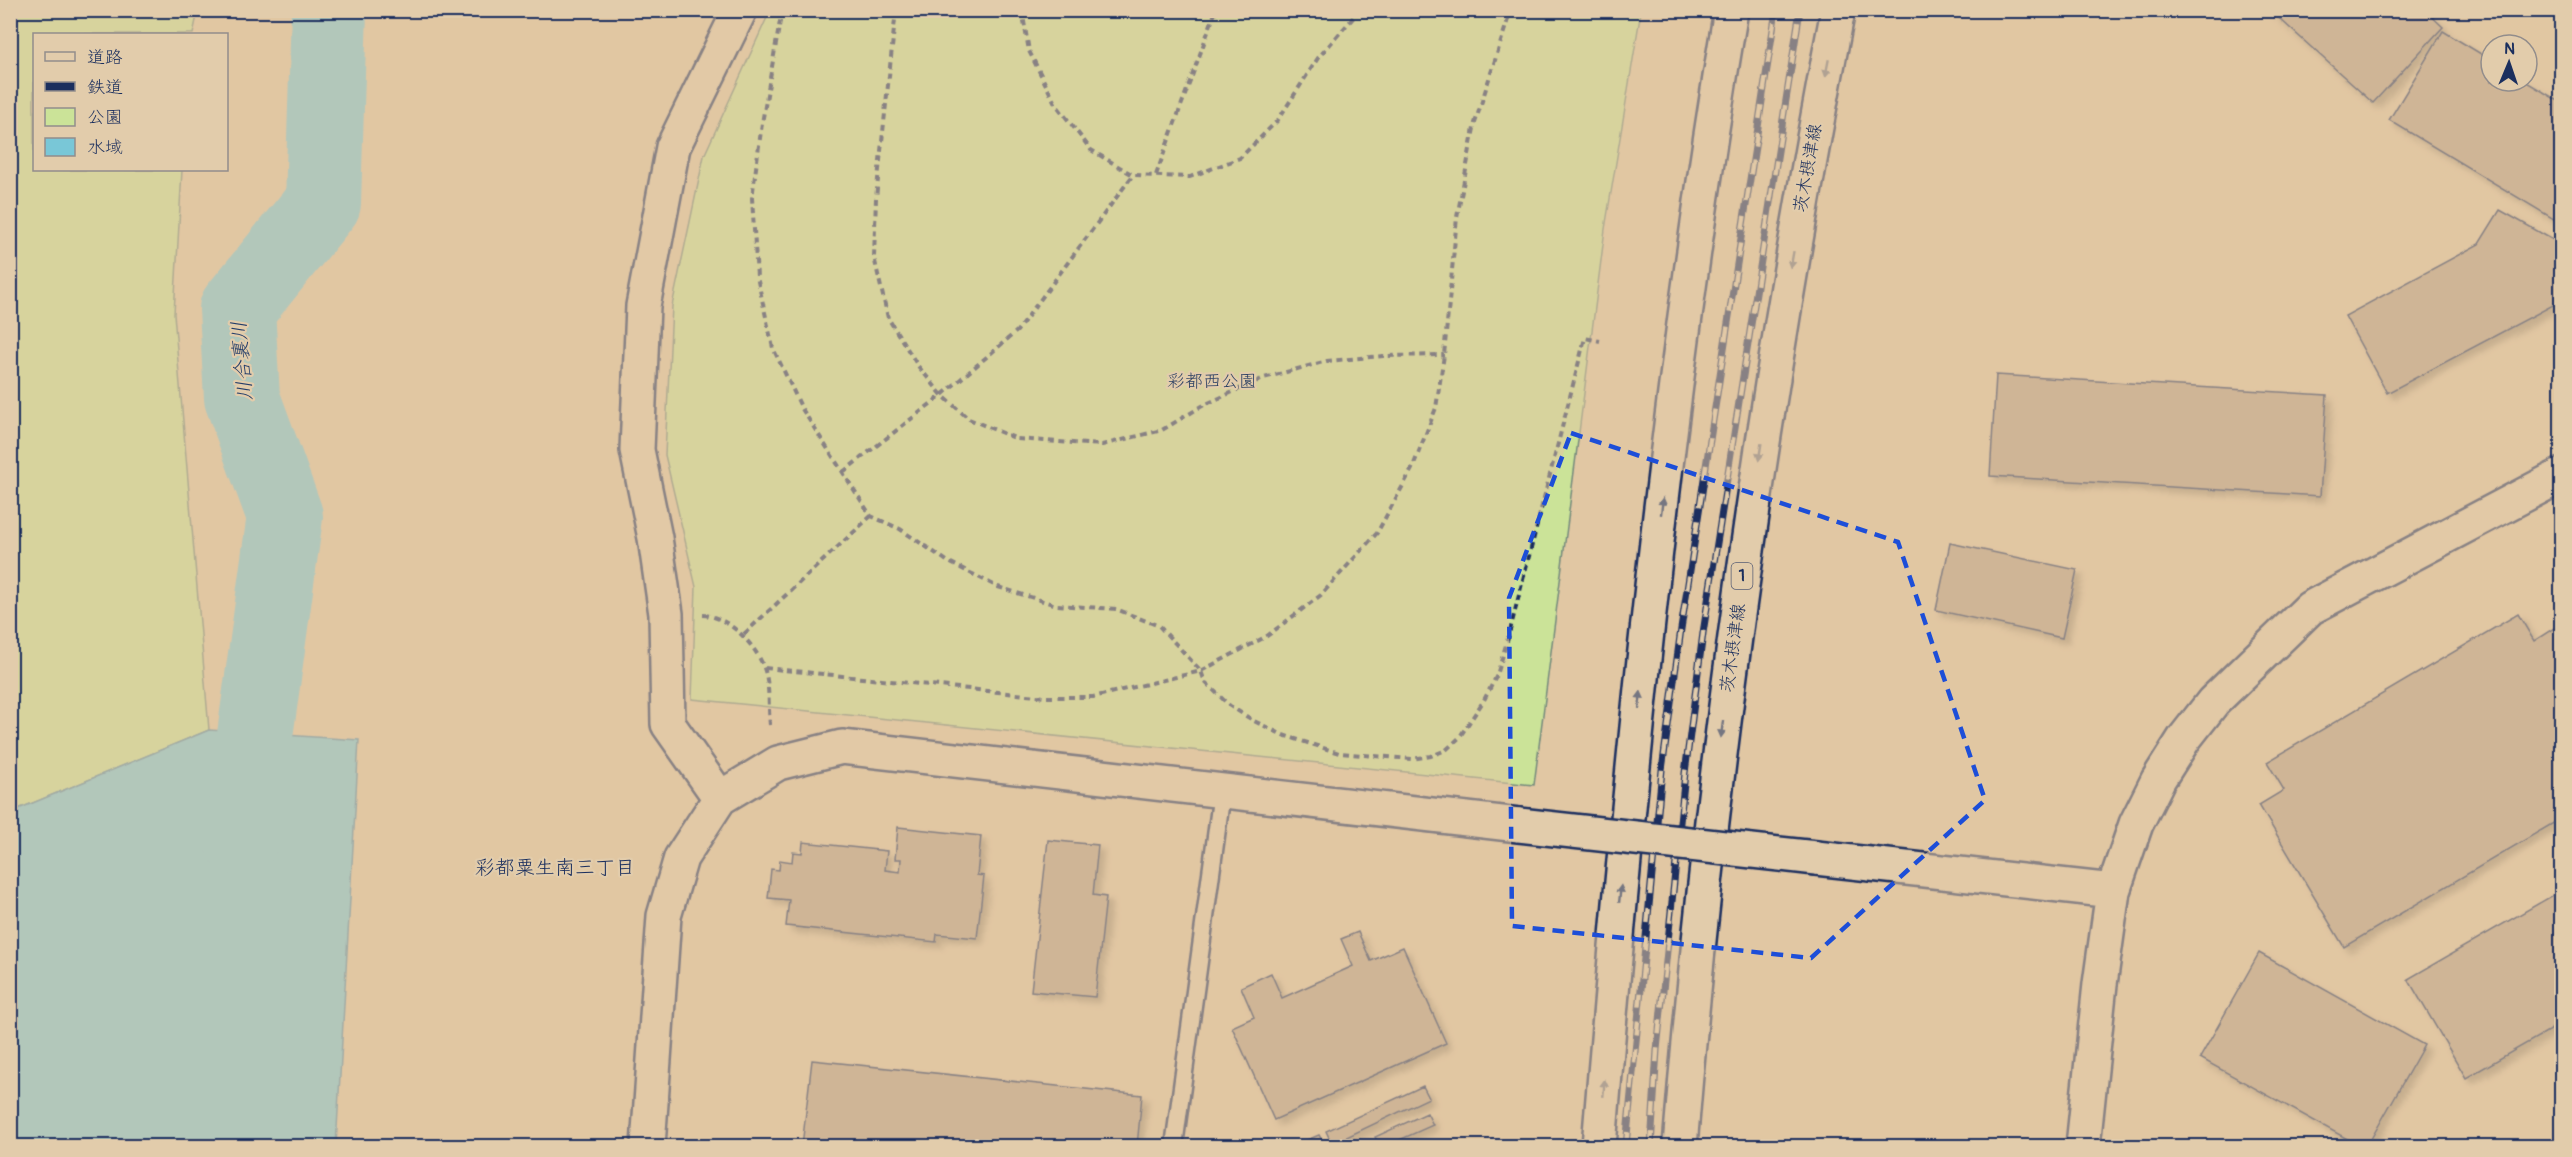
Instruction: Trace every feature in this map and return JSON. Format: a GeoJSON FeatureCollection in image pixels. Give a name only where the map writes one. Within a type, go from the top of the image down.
{"type":"FeatureCollection","features":[{"type":"Feature","properties":{"kind":"street"},"geometry":{"type":"LineString","coordinates":[[720,798],[668,724],[666,614],[656,538],[637,450],[643,306],[673,147],[740,10]]}},
{"type":"Feature","properties":{"kind":"street"},"geometry":{"type":"LineString","coordinates":[[1599,1146],[1618,912],[1650,606],[1702,195],[1731,10]]}},
{"type":"Feature","properties":{"kind":"street","name":"茨木摂津線"},"geometry":{"type":"LineString","coordinates":[[1680,1146],[1698,939],[1731,653],[1775,360],[1838,10]]}},
{"type":"Feature","properties":{"kind":"street"},"geometry":{"type":"LineString","coordinates":[[2083,1146],[2100,984],[2114,891],[2136,824],[2158,780],[2184,739],[2213,702],[2310,608],[2562,475]]}},
{"type":"Feature","properties":{"kind":"street"},"geometry":{"type":"LineString","coordinates":[[648,1146],[664,916],[681,858],[720,798],[778,764],[842,747],[1222,792],[2114,891]]}},
{"type":"Feature","properties":{"kind":"lane"},"geometry":{"type":"LineString","coordinates":[[1174,1146],[1222,792]]}},
{"type":"Feature","properties":{"kind":"path"},"geometry":{"type":"LineString","coordinates":[[782,10],[762,123],[752,198],[757,277],[774,348],[802,409],[871,516],[900,530],[947,561],[998,587],[1056,605],[1116,609],[1159,626],[1201,672],[1205,682],[1230,706],[1267,728],[1339,753],[1370,757],[1412,759],[1431,756],[1446,750],[1460,738],[1497,675],[1585,338],[1600,341]]}},
{"type":"Feature","properties":{"kind":"path"},"geometry":{"type":"LineString","coordinates":[[896,10],[876,198],[874,257],[888,318],[918,366],[942,395],[969,419],[1017,440],[1102,445],[1162,430],[1204,405],[1264,378],[1327,361],[1383,356],[1444,355]]}},
{"type":"Feature","properties":{"kind":"path"},"geometry":{"type":"LineString","coordinates":[[1022,10],[1029,51],[1055,103],[1090,150],[1133,176],[1190,177],[1240,158],[1278,120],[1318,58],[1360,10]]}},
{"type":"Feature","properties":{"kind":"path"},"geometry":{"type":"LineString","coordinates":[[1156,175],[1216,10]]}},
{"type":"Feature","properties":{"kind":"path"},"geometry":{"type":"LineString","coordinates":[[765,668],[1046,697],[1093,697],[1201,672],[1267,636],[1321,595],[1377,533],[1412,469],[1436,408],[1444,355],[1457,217],[1470,147],[1475,123],[1511,10]]}},
{"type":"Feature","properties":{"kind":"path"},"geometry":{"type":"LineString","coordinates":[[843,472],[942,395],[1017,331],[1133,176]]}},
{"type":"Feature","properties":{"kind":"path"},"geometry":{"type":"LineString","coordinates":[[744,634],[871,516]]}},
{"type":"Feature","properties":{"kind":"path"},"geometry":{"type":"LineString","coordinates":[[666,614],[711,615],[744,634],[765,668],[771,729]]}},
{"type":"Feature","properties":{"kind":"highlighted area"},"geometry":{"type":"Polygon","coordinates":[[[1571,433],[1898,542],[1985,800],[1811,958],[1512,926],[1509,598],[1571,433]]]}},
{"type":"Feature","properties":{"kind":"green space"},"geometry":{"type":"Polygon","coordinates":[[[11,10],[198,11],[193,33],[33,33],[33,171],[182,171],[174,314],[209,730],[11,812],[11,10]]]}},
{"type":"Feature","properties":{"kind":"green space","name":"彩都西公園"},"geometry":{"type":"Polygon","coordinates":[[[770,11],[1641,11],[1605,229],[1534,785],[692,699],[696,587],[665,455],[672,306],[704,156],[770,11]]]}},
{"type":"Feature","properties":{"kind":"water"},"geometry":{"type":"Polygon","coordinates":[[[209,730],[359,740],[336,1146],[11,1146],[11,812],[209,730]]]}},
{"type":"Feature","properties":{"kind":"building"},"geometry":{"type":"Polygon","coordinates":[[[2270,10],[2425,10],[2443,27],[2373,103],[2270,10]]]}},
{"type":"Feature","properties":{"kind":"building"},"geometry":{"type":"Polygon","coordinates":[[[2443,31],[2479,53],[2479,93],[2539,93],[2539,89],[2562,103],[2562,224],[2389,120],[2443,31]]]}},
{"type":"Feature","properties":{"kind":"building"},"geometry":{"type":"Polygon","coordinates":[[[2500,210],[2562,245],[2562,298],[2559,302],[2387,393],[2345,316],[2479,244],[2500,210]]]}},
{"type":"Feature","properties":{"kind":"building"},"geometry":{"type":"Polygon","coordinates":[[[1996,375],[2327,395],[2320,496],[1990,476],[1996,375]]]}},
{"type":"Feature","properties":{"kind":"building"},"geometry":{"type":"Polygon","coordinates":[[[1950,543],[2077,570],[2062,638],[1936,610],[1950,543]]]}},
{"type":"Feature","properties":{"kind":"building"},"geometry":{"type":"Polygon","coordinates":[[[2518,614],[2534,641],[2554,628],[2562,641],[2562,818],[2344,947],[2259,805],[2284,790],[2267,762],[2518,614]]]}},
{"type":"Feature","properties":{"kind":"building"},"geometry":{"type":"Polygon","coordinates":[[[898,827],[981,836],[977,875],[984,876],[977,938],[937,934],[936,942],[786,926],[789,900],[768,898],[771,869],[779,870],[780,860],[792,862],[793,852],[802,853],[803,842],[887,851],[885,870],[900,872],[901,859],[895,859],[898,827]]]}},
{"type":"Feature","properties":{"kind":"building"},"geometry":{"type":"Polygon","coordinates":[[[1048,840],[1098,845],[1093,895],[1106,897],[1095,997],[1031,991],[1048,840]]]}},
{"type":"Feature","properties":{"kind":"building"},"geometry":{"type":"Polygon","coordinates":[[[2562,890],[2562,1023],[2466,1078],[2408,979],[2562,890]]]}},
{"type":"Feature","properties":{"kind":"building"},"geometry":{"type":"Polygon","coordinates":[[[1358,932],[1371,961],[1403,947],[1446,1043],[1274,1120],[1232,1027],[1254,1017],[1241,987],[1271,973],[1282,998],[1353,966],[1341,939],[1358,932]]]}},
{"type":"Feature","properties":{"kind":"building"},"geometry":{"type":"Polygon","coordinates":[[[2259,953],[2424,1045],[2367,1146],[2360,1146],[2200,1058],[2259,953]]]}},
{"type":"Feature","properties":{"kind":"building"},"geometry":{"type":"Polygon","coordinates":[[[812,1060],[1142,1095],[1137,1146],[802,1146],[812,1060]]]}},
{"type":"Feature","properties":{"kind":"building"},"geometry":{"type":"Polygon","coordinates":[[[1423,1086],[1429,1098],[1332,1144],[1326,1131],[1423,1086]]]}},
{"type":"Feature","properties":{"kind":"building"},"geometry":{"type":"Polygon","coordinates":[[[1427,1113],[1433,1125],[1386,1146],[1380,1146],[1375,1137],[1427,1113]]]}},
{"type":"Feature","properties":{"kind":"building"},"geometry":{"type":"Polygon","coordinates":[[[1319,1135],[1325,1145],[1293,1146],[1319,1135]]]}},
{"type":"Feature","properties":{"kind":"waterway","name":"川合裏川"},"geometry":{"type":"LineString","coordinates":[[241,838],[285,516],[242,398],[237,309],[323,203],[329,10]]}},
{"type":"Feature","properties":{"kind":"railway"},"geometry":{"type":"LineString","coordinates":[[1626,1146],[1662,770],[1681,629],[1776,10]]}},
{"type":"Feature","properties":{"kind":"railway"},"geometry":{"type":"LineString","coordinates":[[1651,1146],[1657,1050],[1685,773],[1703,633],[1800,10]]}},
{"type":"Feature","properties":{"kind":"district","name":"彩都粟生南三丁目"},"geometry":{"type":"Point","coordinates":[555,867]}}]}
